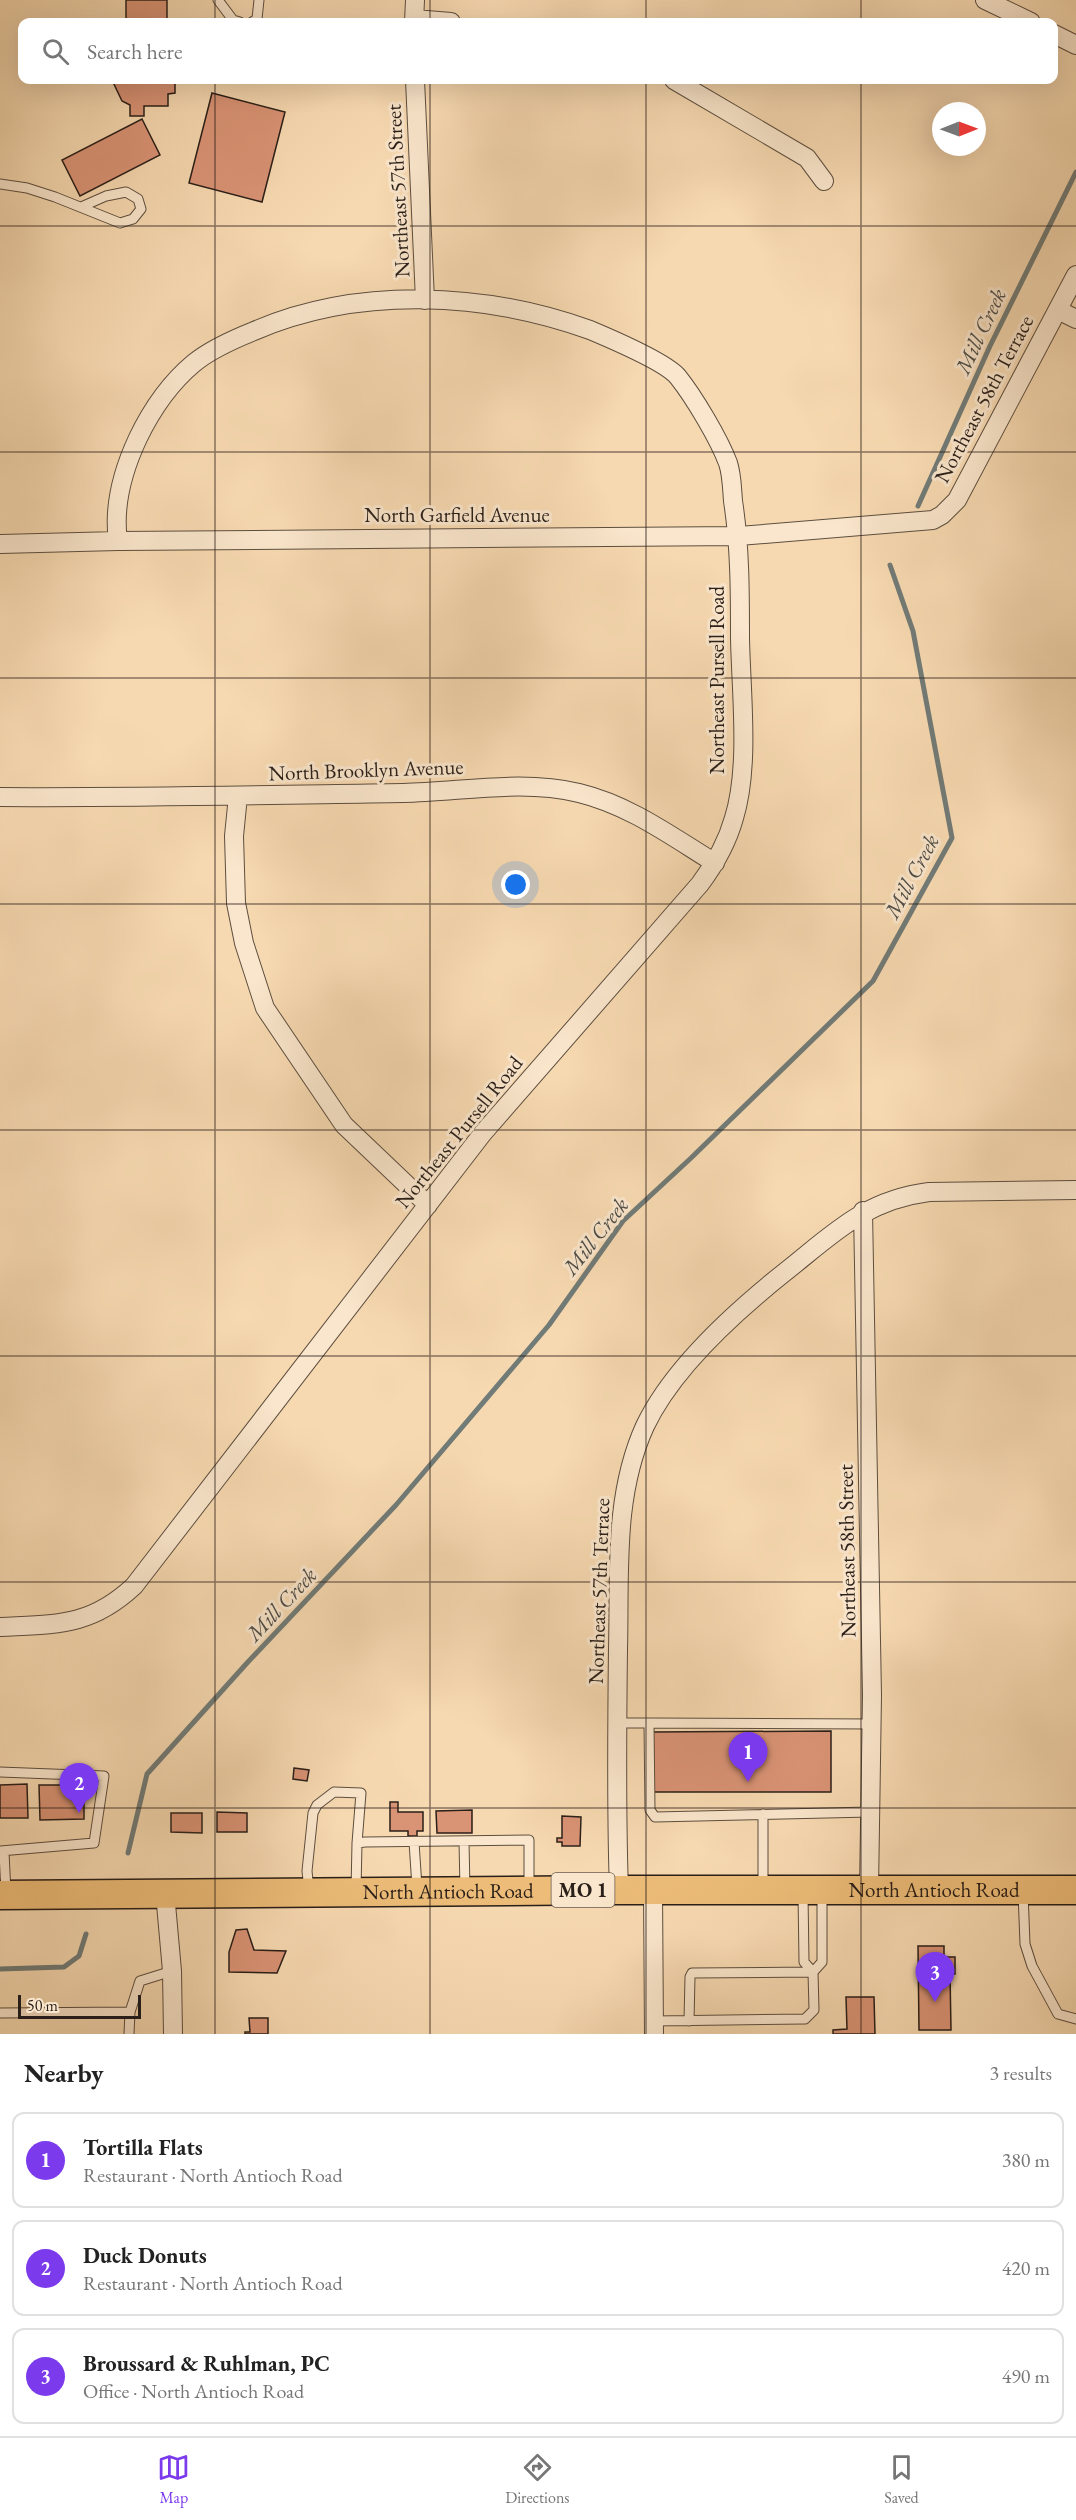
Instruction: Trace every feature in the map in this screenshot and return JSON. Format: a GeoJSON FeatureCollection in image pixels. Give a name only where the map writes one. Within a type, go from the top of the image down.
{"type":"FeatureCollection","features":[{"type":"Feature","properties":{"kind":"main road","name":"North Antioch Road"},"geometry":{"type":"LineString","coordinates":[[3,1895],[619,1890],[1076,1890]]}},
{"type":"Feature","properties":{"kind":"street"},"geometry":{"type":"LineString","coordinates":[[414,18],[415,0]]}},
{"type":"Feature","properties":{"kind":"street"},"geometry":{"type":"LineString","coordinates":[[985,0],[1023,18]]}},
{"type":"Feature","properties":{"kind":"street"},"geometry":{"type":"LineString","coordinates":[[1058,36],[1076,45]]}},
{"type":"Feature","properties":{"kind":"street","name":"Northeast 57th Street"},"geometry":{"type":"LineString","coordinates":[[415,84],[425,300]]}},
{"type":"Feature","properties":{"kind":"street"},"geometry":{"type":"LineString","coordinates":[[681,84],[807,158],[824,181]]}},
{"type":"Feature","properties":{"kind":"street","name":"Northeast 58th Terrace"},"geometry":{"type":"LineString","coordinates":[[914,522],[933,520],[942,515],[957,500],[1076,275]]}},
{"type":"Feature","properties":{"kind":"street","name":"Northeast Pursell Road"},"geometry":{"type":"LineString","coordinates":[[0,1627],[63,1624],[83,1619],[111,1605],[134,1586],[483,1133],[700,884],[715,863],[732,824],[740,790],[743,720],[739,536],[728,464],[702,414],[676,374],[616,341],[562,320],[505,307],[469,302],[425,300],[347,304],[308,312],[270,324],[234,339],[196,361],[170,387],[155,407],[132,451],[118,499],[115,524],[118,541]]}},
{"type":"Feature","properties":{"kind":"street"},"geometry":{"type":"LineString","coordinates":[[1058,310],[1076,319]]}},
{"type":"Feature","properties":{"kind":"street","name":"North Garfield Avenue"},"geometry":{"type":"LineString","coordinates":[[0,544],[739,536],[914,522]]}},
{"type":"Feature","properties":{"kind":"street","name":"North Brooklyn Avenue"},"geometry":{"type":"LineString","coordinates":[[0,797],[238,796],[408,793],[530,787],[554,789],[578,793],[624,808],[715,863]]}},
{"type":"Feature","properties":{"kind":"street"},"geometry":{"type":"LineString","coordinates":[[238,796],[234,836],[236,903],[244,943],[266,1008],[344,1125],[428,1205]]}},
{"type":"Feature","properties":{"kind":"street","name":"Northeast 57th Terrace"},"geometry":{"type":"LineString","coordinates":[[619,1890],[616,1806],[623,1498],[630,1464],[646,1424],[673,1380],[750,1300],[863,1211],[905,1195],[928,1192],[1076,1190]]}},
{"type":"Feature","properties":{"kind":"street","name":"Northeast 58th Street"},"geometry":{"type":"LineString","coordinates":[[863,1211],[872,1724],[868,1890]]}},
{"type":"Feature","properties":{"kind":"street"},"geometry":{"type":"LineString","coordinates":[[653,1890],[654,2028]]}},
{"type":"Feature","properties":{"kind":"street"},"geometry":{"type":"LineString","coordinates":[[165,1893],[172,1971],[172,2034]]}},
{"type":"Feature","properties":{"kind":"lane"},"geometry":{"type":"LineString","coordinates":[[218,0],[232,18]]}},
{"type":"Feature","properties":{"kind":"lane"},"geometry":{"type":"LineString","coordinates":[[257,18],[259,0]]}},
{"type":"Feature","properties":{"kind":"lane"},"geometry":{"type":"LineString","coordinates":[[0,184],[27,188],[120,223],[134,219],[141,208],[138,199],[126,192],[106,196],[81,207]]}},
{"type":"Feature","properties":{"kind":"lane"},"geometry":{"type":"LineString","coordinates":[[617,1723],[872,1724]]}},
{"type":"Feature","properties":{"kind":"lane"},"geometry":{"type":"LineString","coordinates":[[649,1723],[650,1810],[655,1817],[870,1812]]}},
{"type":"Feature","properties":{"kind":"lane"},"geometry":{"type":"LineString","coordinates":[[0,1772],[104,1776],[94,1843],[2,1851],[3,1895]]}},
{"type":"Feature","properties":{"kind":"lane"},"geometry":{"type":"LineString","coordinates":[[309,1892],[307,1871],[313,1813],[317,1805],[334,1792],[361,1793],[356,1892]]}},
{"type":"Feature","properties":{"kind":"lane"},"geometry":{"type":"LineString","coordinates":[[763,1814],[763,1891]]}},
{"type":"Feature","properties":{"kind":"lane"},"geometry":{"type":"LineString","coordinates":[[357,1843],[529,1840],[529,1891]]}},
{"type":"Feature","properties":{"kind":"lane"},"geometry":{"type":"LineString","coordinates":[[464,1841],[465,1892]]}},
{"type":"Feature","properties":{"kind":"lane"},"geometry":{"type":"LineString","coordinates":[[414,1842],[417,1892]]}},
{"type":"Feature","properties":{"kind":"lane"},"geometry":{"type":"LineString","coordinates":[[1023,1890],[1024,1944],[1032,1966],[1058,2014],[1076,2019]]}},
{"type":"Feature","properties":{"kind":"lane"},"geometry":{"type":"LineString","coordinates":[[689,2021],[692,1973],[813,1972],[822,1962],[812,1891]]}},
{"type":"Feature","properties":{"kind":"lane"},"geometry":{"type":"LineString","coordinates":[[654,2028],[689,2021],[805,2019],[814,2010],[813,1972],[804,1962],[812,1891]]}},
{"type":"Feature","properties":{"kind":"lane"},"geometry":{"type":"LineString","coordinates":[[129,2034],[130,2012],[140,1981],[172,1971]]}},
{"type":"Feature","properties":{"kind":"lane"},"geometry":{"type":"LineString","coordinates":[[0,2013],[130,2012]]}},
{"type":"Feature","properties":{"kind":"building"},"geometry":{"type":"Polygon","coordinates":[[[126,0],[167,0],[167,18],[126,18],[126,0]]]}},
{"type":"Feature","properties":{"kind":"building"},"geometry":{"type":"Polygon","coordinates":[[[114,84],[175,84],[175,93],[168,94],[168,106],[144,106],[144,116],[130,116],[130,105],[122,101],[114,84]]]}},
{"type":"Feature","properties":{"kind":"building"},"geometry":{"type":"Polygon","coordinates":[[[212,93],[285,112],[262,202],[189,183],[212,93]]]}},
{"type":"Feature","properties":{"kind":"building"},"geometry":{"type":"Polygon","coordinates":[[[142,119],[160,155],[80,196],[62,160],[142,119]]]}},
{"type":"Feature","properties":{"kind":"building"},"geometry":{"type":"Polygon","coordinates":[[[831,1731],[831,1792],[652,1792],[652,1732],[831,1731]]]}},
{"type":"Feature","properties":{"kind":"building"},"geometry":{"type":"Polygon","coordinates":[[[294,1768],[309,1770],[307,1781],[293,1779],[294,1768]]]}},
{"type":"Feature","properties":{"kind":"building"},"geometry":{"type":"Polygon","coordinates":[[[27,1784],[28,1818],[0,1818],[0,1785],[27,1784]]]}},
{"type":"Feature","properties":{"kind":"building"},"geometry":{"type":"Polygon","coordinates":[[[39,1785],[84,1785],[84,1819],[40,1820],[39,1785]]]}},
{"type":"Feature","properties":{"kind":"building"},"geometry":{"type":"Polygon","coordinates":[[[390,1802],[398,1802],[398,1812],[423,1812],[423,1831],[417,1831],[417,1836],[408,1836],[408,1831],[390,1831],[390,1802]]]}},
{"type":"Feature","properties":{"kind":"building"},"geometry":{"type":"Polygon","coordinates":[[[472,1810],[472,1833],[437,1833],[436,1811],[472,1810]]]}},
{"type":"Feature","properties":{"kind":"building"},"geometry":{"type":"Polygon","coordinates":[[[217,1812],[247,1813],[247,1832],[217,1832],[217,1812]]]}},
{"type":"Feature","properties":{"kind":"building"},"geometry":{"type":"Polygon","coordinates":[[[171,1813],[202,1813],[202,1833],[171,1832],[171,1813]]]}},
{"type":"Feature","properties":{"kind":"building"},"geometry":{"type":"Polygon","coordinates":[[[562,1816],[581,1817],[580,1846],[562,1846],[562,1842],[557,1842],[557,1838],[562,1838],[562,1816]]]}},
{"type":"Feature","properties":{"kind":"building"},"geometry":{"type":"Polygon","coordinates":[[[247,1929],[254,1950],[286,1951],[277,1973],[229,1972],[229,1952],[236,1930],[247,1929]]]}},
{"type":"Feature","properties":{"kind":"building"},"geometry":{"type":"Polygon","coordinates":[[[918,1946],[944,1946],[944,1957],[955,1957],[955,1974],[950,1974],[951,2030],[919,2030],[918,1946]]]}},
{"type":"Feature","properties":{"kind":"building"},"geometry":{"type":"Polygon","coordinates":[[[846,1997],[874,1997],[875,2034],[833,2034],[833,2030],[847,2029],[846,1997]]]}},
{"type":"Feature","properties":{"kind":"building"},"geometry":{"type":"Polygon","coordinates":[[[249,2018],[268,2018],[268,2034],[245,2034],[245,2032],[250,2032],[249,2018]]]}},
{"type":"Feature","properties":{"kind":"waterway","name":"Mill Creek"},"geometry":{"type":"LineString","coordinates":[[918,506],[990,346],[1076,172]]}},
{"type":"Feature","properties":{"kind":"waterway","name":"Mill Creek"},"geometry":{"type":"LineString","coordinates":[[128,1853],[147,1774],[247,1663],[396,1505],[549,1325],[623,1221],[873,981],[952,838],[913,631],[890,565]]}},
{"type":"Feature","properties":{"kind":"waterway","name":"Mill Creek"},"geometry":{"type":"LineString","coordinates":[[0,1969],[64,1967],[79,1956],[86,1934]]}},
{"type":"Feature","properties":{"kind":"place","name":"Tortilla Flats"},"geometry":{"type":"Point","coordinates":[748,1782]}},
{"type":"Feature","properties":{"kind":"place","name":"Duck Donuts"},"geometry":{"type":"Point","coordinates":[79,1813]}},
{"type":"Feature","properties":{"kind":"place","name":"Broussard & Ruhlman, PC"},"geometry":{"type":"Point","coordinates":[935,2002]}}]}
